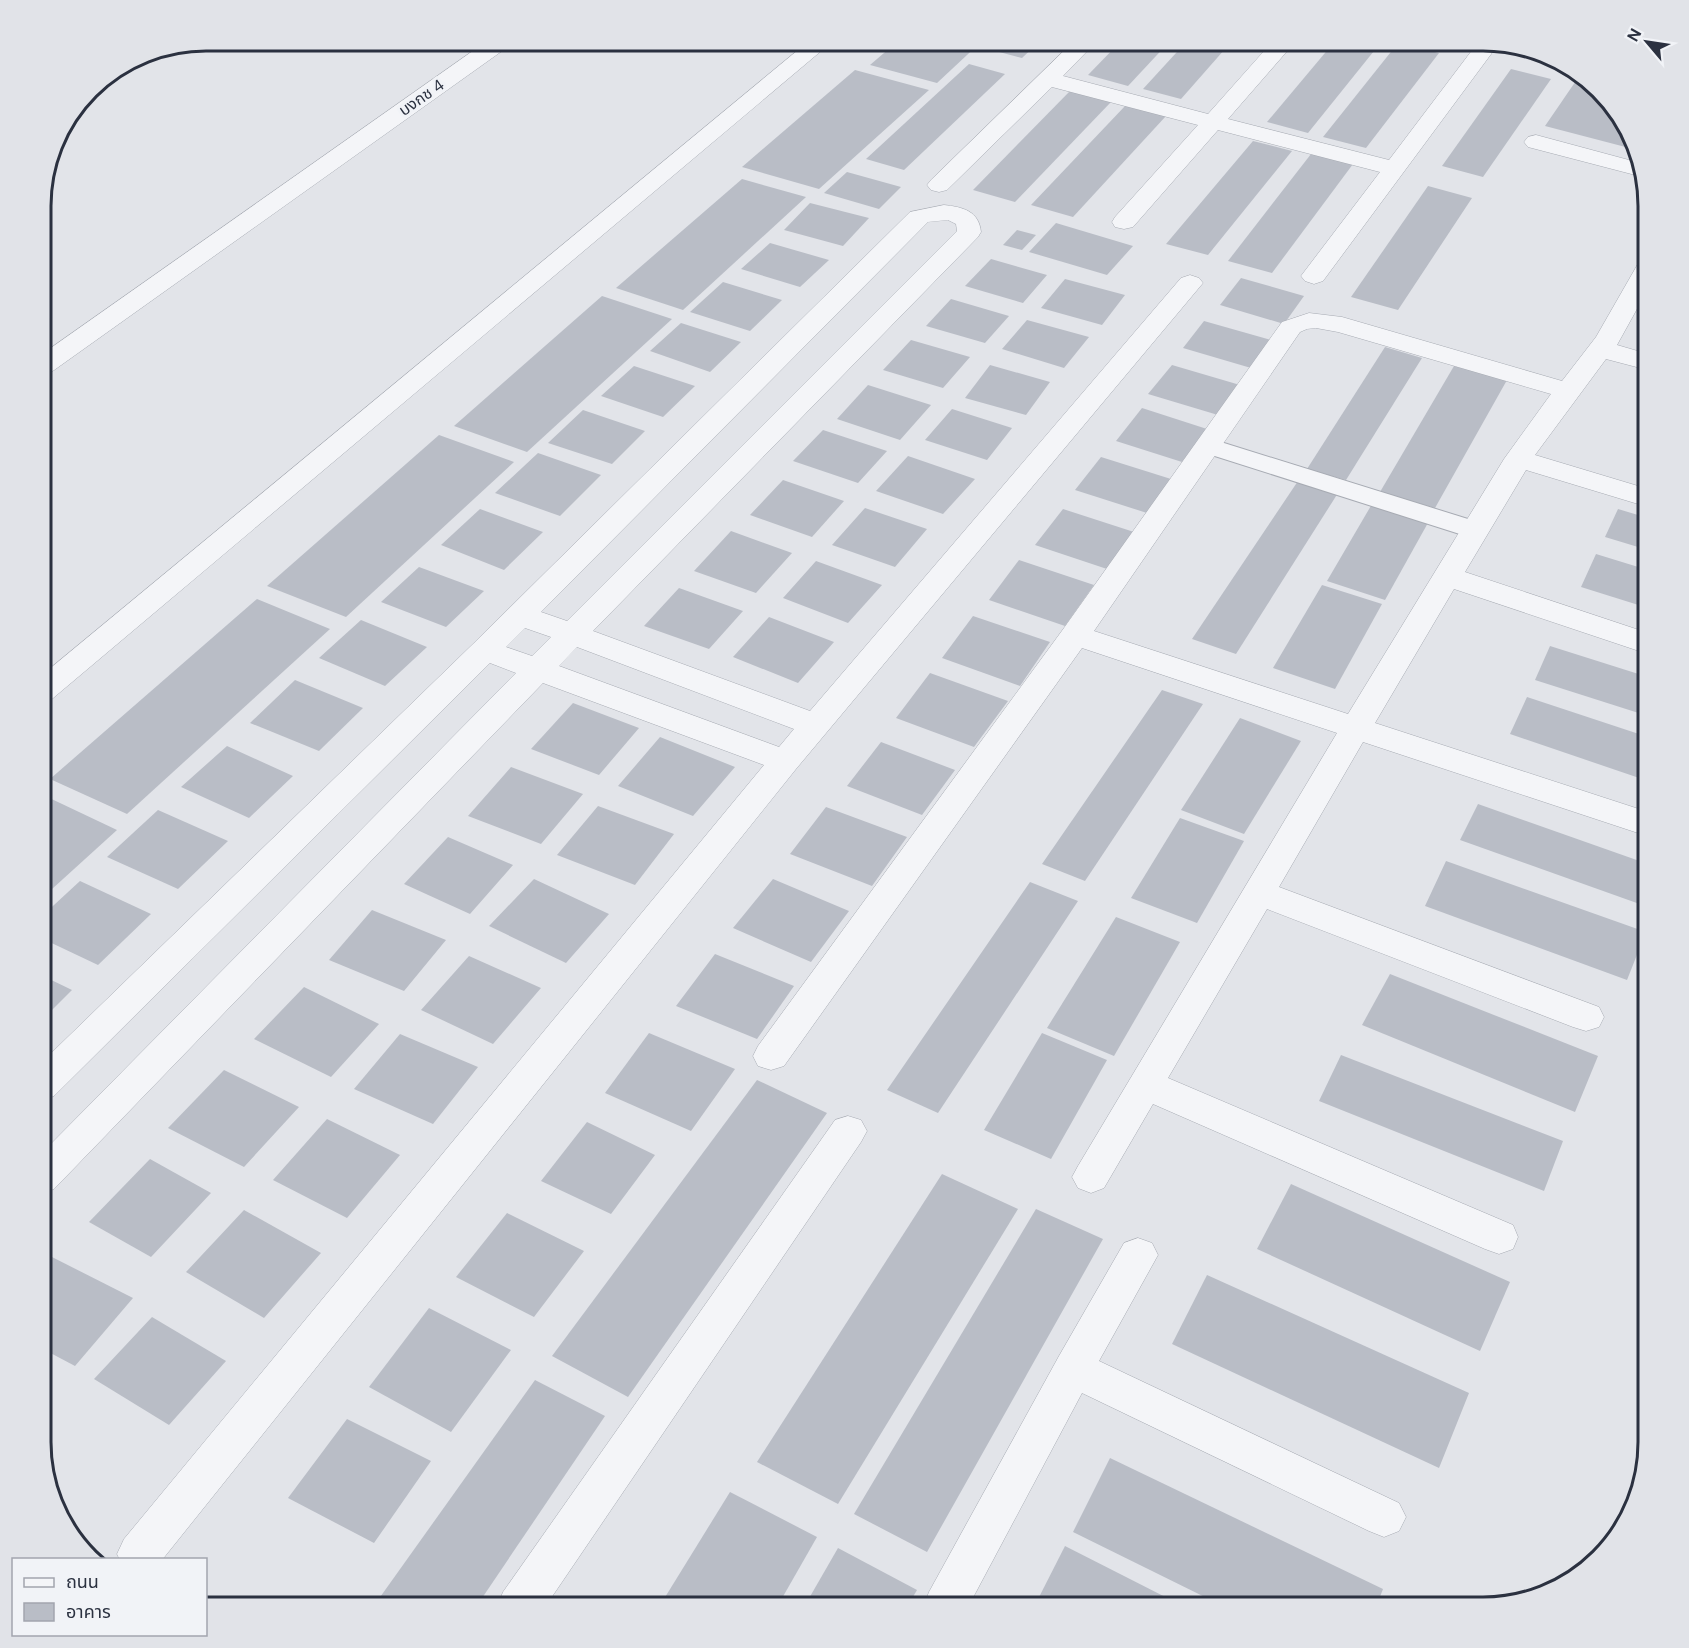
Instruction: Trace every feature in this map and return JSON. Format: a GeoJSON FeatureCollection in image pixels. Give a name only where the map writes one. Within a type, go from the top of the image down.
{"type":"FeatureCollection","features":[{"type":"Feature","properties":{"kind":"street","name":"บงกช 4"},"geometry":{"type":"LineString","coordinates":[[51,360],[487,51]]}},
{"type":"Feature","properties":{"kind":"street"},"geometry":{"type":"LineString","coordinates":[[51,684],[810,51]]}},
{"type":"Feature","properties":{"kind":"street"},"geometry":{"type":"LineString","coordinates":[[939,185],[1076,51]]}},
{"type":"Feature","properties":{"kind":"street"},"geometry":{"type":"LineString","coordinates":[[1124,222],[1276,51]]}},
{"type":"Feature","properties":{"kind":"street"},"geometry":{"type":"LineString","coordinates":[[1314,276],[1483,51]]}},
{"type":"Feature","properties":{"kind":"street"},"geometry":{"type":"LineString","coordinates":[[1047,79],[1395,169]]}},
{"type":"Feature","properties":{"kind":"street"},"geometry":{"type":"LineString","coordinates":[[1536,142],[1633,168]]}},
{"type":"Feature","properties":{"kind":"street"},"geometry":{"type":"LineString","coordinates":[[51,1076],[485,650],[919,218],[938,212],[955,213],[968,221],[969,232],[572,634],[51,1168]]}},
{"type":"Feature","properties":{"kind":"street"},"geometry":{"type":"LineString","coordinates":[[139,1554],[785,761],[1190,283]]}},
{"type":"Feature","properties":{"kind":"street"},"geometry":{"type":"LineString","coordinates":[[1091,1177],[1258,892],[1518,459],[1530,440],[1601,349],[1638,284]]}},
{"type":"Feature","properties":{"kind":"street"},"geometry":{"type":"LineString","coordinates":[[771,1056],[1075,635],[1291,327],[1298,322],[1314,320],[1342,325],[1569,391]]}},
{"type":"Feature","properties":{"kind":"street"},"geometry":{"type":"LineString","coordinates":[[1601,349],[1638,359]]}},
{"type":"Feature","properties":{"kind":"street"},"geometry":{"type":"LineString","coordinates":[[1518,459],[1638,495]]}},
{"type":"Feature","properties":{"kind":"street"},"geometry":{"type":"LineString","coordinates":[[1447,576],[1638,641]]}},
{"type":"Feature","properties":{"kind":"street"},"geometry":{"type":"LineString","coordinates":[[520,615],[816,726]]}},
{"type":"Feature","properties":{"kind":"street"},"geometry":{"type":"LineString","coordinates":[[1075,635],[1638,821]]}},
{"type":"Feature","properties":{"kind":"street"},"geometry":{"type":"LineString","coordinates":[[485,650],[785,761]]}},
{"type":"Feature","properties":{"kind":"street"},"geometry":{"type":"LineString","coordinates":[[1258,892],[1586,1017]]}},
{"type":"Feature","properties":{"kind":"street"},"geometry":{"type":"LineString","coordinates":[[1145,1084],[1499,1237]]}},
{"type":"Feature","properties":{"kind":"street"},"geometry":{"type":"LineString","coordinates":[[527,1597],[848,1131]]}},
{"type":"Feature","properties":{"kind":"street"},"geometry":{"type":"LineString","coordinates":[[951,1597],[1072,1369],[1138,1256]]}},
{"type":"Feature","properties":{"kind":"street"},"geometry":{"type":"LineString","coordinates":[[1072,1369],[1384,1517]]}},
{"type":"Feature","properties":{"kind":"lane"},"geometry":{"type":"LineString","coordinates":[[1208,446],[1475,530]]}},
{"type":"Feature","properties":{"kind":"building"},"geometry":{"type":"Polygon","coordinates":[[[886,51],[971,51],[937,83],[870,65],[886,51]]]}},
{"type":"Feature","properties":{"kind":"building"},"geometry":{"type":"Polygon","coordinates":[[[996,51],[1029,51],[1022,58],[996,51]]]}},
{"type":"Feature","properties":{"kind":"building"},"geometry":{"type":"Polygon","coordinates":[[[1111,51],[1161,51],[1128,86],[1088,75],[1111,51]]]}},
{"type":"Feature","properties":{"kind":"building"},"geometry":{"type":"Polygon","coordinates":[[[1178,51],[1223,51],[1181,99],[1143,89],[1178,51]]]}},
{"type":"Feature","properties":{"kind":"building"},"geometry":{"type":"Polygon","coordinates":[[[1327,51],[1374,51],[1308,133],[1267,122],[1327,51]]]}},
{"type":"Feature","properties":{"kind":"building"},"geometry":{"type":"Polygon","coordinates":[[[1392,51],[1439,53],[1366,148],[1323,137],[1392,51]]]}},
{"type":"Feature","properties":{"kind":"building"},"geometry":{"type":"Polygon","coordinates":[[[969,64],[1005,74],[904,170],[866,159],[969,64]]]}},
{"type":"Feature","properties":{"kind":"building"},"geometry":{"type":"Polygon","coordinates":[[[1511,69],[1551,79],[1483,177],[1442,166],[1511,69]]]}},
{"type":"Feature","properties":{"kind":"building"},"geometry":{"type":"Polygon","coordinates":[[[855,70],[929,90],[819,189],[742,167],[855,70]]]}},
{"type":"Feature","properties":{"kind":"building"},"geometry":{"type":"Polygon","coordinates":[[[1576,81],[1600,104],[1612,120],[1626,147],[1545,126],[1576,81]]]}},
{"type":"Feature","properties":{"kind":"building"},"geometry":{"type":"Polygon","coordinates":[[[1070,91],[1111,102],[1015,202],[973,190],[1070,91]]]}},
{"type":"Feature","properties":{"kind":"building"},"geometry":{"type":"Polygon","coordinates":[[[1126,105],[1166,116],[1073,217],[1031,205],[1126,105]]]}},
{"type":"Feature","properties":{"kind":"building"},"geometry":{"type":"Polygon","coordinates":[[[1253,141],[1292,151],[1208,255],[1166,244],[1253,141]]]}},
{"type":"Feature","properties":{"kind":"building"},"geometry":{"type":"Polygon","coordinates":[[[1311,154],[1353,164],[1272,273],[1228,261],[1311,154]]]}},
{"type":"Feature","properties":{"kind":"building"},"geometry":{"type":"Polygon","coordinates":[[[847,172],[901,187],[879,209],[824,193],[847,172]]]}},
{"type":"Feature","properties":{"kind":"building"},"geometry":{"type":"Polygon","coordinates":[[[742,179],[806,197],[683,310],[616,288],[742,179]]]}},
{"type":"Feature","properties":{"kind":"building"},"geometry":{"type":"Polygon","coordinates":[[[1428,186],[1472,198],[1398,310],[1351,297],[1428,186]]]}},
{"type":"Feature","properties":{"kind":"building"},"geometry":{"type":"Polygon","coordinates":[[[810,203],[869,218],[843,246],[784,230],[810,203]]]}},
{"type":"Feature","properties":{"kind":"building"},"geometry":{"type":"Polygon","coordinates":[[[1056,223],[1133,246],[1107,275],[1029,252],[1056,223]]]}},
{"type":"Feature","properties":{"kind":"building"},"geometry":{"type":"Polygon","coordinates":[[[1017,230],[1036,235],[1022,250],[1003,245],[1017,230]]]}},
{"type":"Feature","properties":{"kind":"building"},"geometry":{"type":"Polygon","coordinates":[[[770,243],[829,260],[800,287],[741,269],[770,243]]]}},
{"type":"Feature","properties":{"kind":"building"},"geometry":{"type":"Polygon","coordinates":[[[991,259],[1047,275],[1023,303],[965,286],[991,259]]]}},
{"type":"Feature","properties":{"kind":"building"},"geometry":{"type":"Polygon","coordinates":[[[1241,278],[1304,296],[1284,324],[1220,305],[1241,278]]]}},
{"type":"Feature","properties":{"kind":"building"},"geometry":{"type":"Polygon","coordinates":[[[1065,279],[1125,295],[1102,325],[1041,308],[1065,279]]]}},
{"type":"Feature","properties":{"kind":"building"},"geometry":{"type":"Polygon","coordinates":[[[723,282],[782,300],[750,331],[690,312],[723,282]]]}},
{"type":"Feature","properties":{"kind":"building"},"geometry":{"type":"Polygon","coordinates":[[[602,296],[672,319],[527,452],[454,426],[602,296]]]}},
{"type":"Feature","properties":{"kind":"building"},"geometry":{"type":"Polygon","coordinates":[[[951,299],[1009,316],[985,343],[926,326],[951,299]]]}},
{"type":"Feature","properties":{"kind":"building"},"geometry":{"type":"Polygon","coordinates":[[[1027,320],[1089,337],[1064,368],[1002,349],[1027,320]]]}},
{"type":"Feature","properties":{"kind":"building"},"geometry":{"type":"Polygon","coordinates":[[[1204,321],[1271,340],[1251,368],[1183,348],[1204,321]]]}},
{"type":"Feature","properties":{"kind":"building"},"geometry":{"type":"Polygon","coordinates":[[[681,323],[741,342],[710,372],[650,351],[681,323]]]}},
{"type":"Feature","properties":{"kind":"building"},"geometry":{"type":"Polygon","coordinates":[[[911,340],[970,357],[943,388],[883,370],[911,340]]]}},
{"type":"Feature","properties":{"kind":"building"},"geometry":{"type":"Polygon","coordinates":[[[1385,347],[1422,358],[1346,480],[1307,469],[1385,347]]]}},
{"type":"Feature","properties":{"kind":"building"},"geometry":{"type":"Polygon","coordinates":[[[990,365],[1050,382],[1026,415],[965,398],[990,365]]]}},
{"type":"Feature","properties":{"kind":"building"},"geometry":{"type":"Polygon","coordinates":[[[1172,365],[1240,385],[1218,415],[1148,394],[1172,365]]]}},
{"type":"Feature","properties":{"kind":"building"},"geometry":{"type":"Polygon","coordinates":[[[634,366],[695,386],[663,417],[601,396],[634,366]]]}},
{"type":"Feature","properties":{"kind":"building"},"geometry":{"type":"Polygon","coordinates":[[[1454,366],[1507,380],[1435,508],[1380,492],[1454,366]]]}},
{"type":"Feature","properties":{"kind":"building"},"geometry":{"type":"Polygon","coordinates":[[[868,385],[931,405],[900,440],[837,419],[868,385]]]}},
{"type":"Feature","properties":{"kind":"building"},"geometry":{"type":"Polygon","coordinates":[[[1142,408],[1207,429],[1182,462],[1116,441],[1142,408]]]}},
{"type":"Feature","properties":{"kind":"building"},"geometry":{"type":"Polygon","coordinates":[[[952,409],[1012,428],[987,460],[925,440],[952,409]]]}},
{"type":"Feature","properties":{"kind":"building"},"geometry":{"type":"Polygon","coordinates":[[[583,410],[645,431],[612,464],[548,443],[583,410]]]}},
{"type":"Feature","properties":{"kind":"building"},"geometry":{"type":"Polygon","coordinates":[[[823,430],[887,451],[858,483],[793,461],[823,430]]]}},
{"type":"Feature","properties":{"kind":"building"},"geometry":{"type":"Polygon","coordinates":[[[439,435],[514,462],[346,617],[267,586],[439,435]]]}},
{"type":"Feature","properties":{"kind":"building"},"geometry":{"type":"Polygon","coordinates":[[[538,453],[601,475],[560,516],[495,493],[538,453]]]}},
{"type":"Feature","properties":{"kind":"building"},"geometry":{"type":"Polygon","coordinates":[[[908,456],[975,479],[943,514],[876,491],[908,456]]]}},
{"type":"Feature","properties":{"kind":"building"},"geometry":{"type":"Polygon","coordinates":[[[1101,457],[1171,479],[1147,513],[1075,490],[1101,457]]]}},
{"type":"Feature","properties":{"kind":"building"},"geometry":{"type":"Polygon","coordinates":[[[783,480],[844,501],[812,537],[750,515],[783,480]]]}},
{"type":"Feature","properties":{"kind":"building"},"geometry":{"type":"Polygon","coordinates":[[[1298,481],[1338,493],[1236,654],[1192,639],[1298,481]]]}},
{"type":"Feature","properties":{"kind":"building"},"geometry":{"type":"Polygon","coordinates":[[[1372,504],[1429,521],[1385,600],[1327,581],[1372,504]]]}},
{"type":"Feature","properties":{"kind":"building"},"geometry":{"type":"Polygon","coordinates":[[[865,508],[927,529],[895,567],[832,545],[865,508]]]}},
{"type":"Feature","properties":{"kind":"building"},"geometry":{"type":"Polygon","coordinates":[[[480,509],[543,532],[504,570],[441,545],[480,509]]]}},
{"type":"Feature","properties":{"kind":"building"},"geometry":{"type":"Polygon","coordinates":[[[1063,509],[1134,532],[1107,569],[1035,545],[1063,509]]]}},
{"type":"Feature","properties":{"kind":"building"},"geometry":{"type":"Polygon","coordinates":[[[1618,509],[1638,515],[1638,547],[1605,537],[1618,509]]]}},
{"type":"Feature","properties":{"kind":"building"},"geometry":{"type":"Polygon","coordinates":[[[731,531],[792,553],[756,593],[694,571],[731,531]]]}},
{"type":"Feature","properties":{"kind":"building"},"geometry":{"type":"Polygon","coordinates":[[[1596,554],[1638,567],[1638,605],[1581,587],[1596,554]]]}},
{"type":"Feature","properties":{"kind":"building"},"geometry":{"type":"Polygon","coordinates":[[[1019,560],[1094,585],[1065,626],[989,600],[1019,560]]]}},
{"type":"Feature","properties":{"kind":"building"},"geometry":{"type":"Polygon","coordinates":[[[816,561],[882,585],[848,623],[783,598],[816,561]]]}},
{"type":"Feature","properties":{"kind":"building"},"geometry":{"type":"Polygon","coordinates":[[[419,567],[484,591],[446,627],[381,602],[419,567]]]}},
{"type":"Feature","properties":{"kind":"building"},"geometry":{"type":"Polygon","coordinates":[[[1322,585],[1382,604],[1335,689],[1273,668],[1322,585]]]}},
{"type":"Feature","properties":{"kind":"building"},"geometry":{"type":"Polygon","coordinates":[[[679,588],[743,611],[709,649],[644,626],[679,588]]]}},
{"type":"Feature","properties":{"kind":"building"},"geometry":{"type":"Polygon","coordinates":[[[257,599],[330,629],[127,814],[51,778],[257,599]]]}},
{"type":"Feature","properties":{"kind":"building"},"geometry":{"type":"Polygon","coordinates":[[[973,616],[1050,642],[1020,686],[942,658],[973,616]]]}},
{"type":"Feature","properties":{"kind":"building"},"geometry":{"type":"Polygon","coordinates":[[[769,617],[834,642],[798,683],[733,657],[769,617]]]}},
{"type":"Feature","properties":{"kind":"building"},"geometry":{"type":"Polygon","coordinates":[[[361,620],[427,647],[385,686],[319,658],[361,620]]]}},
{"type":"Feature","properties":{"kind":"building"},"geometry":{"type":"Polygon","coordinates":[[[1550,646],[1638,674],[1638,713],[1535,680],[1550,646]]]}},
{"type":"Feature","properties":{"kind":"building"},"geometry":{"type":"Polygon","coordinates":[[[930,673],[1008,701],[974,747],[896,718],[930,673]]]}},
{"type":"Feature","properties":{"kind":"building"},"geometry":{"type":"Polygon","coordinates":[[[295,680],[363,708],[319,751],[250,723],[295,680]]]}},
{"type":"Feature","properties":{"kind":"building"},"geometry":{"type":"Polygon","coordinates":[[[1162,690],[1203,704],[1085,881],[1042,864],[1162,690]]]}},
{"type":"Feature","properties":{"kind":"building"},"geometry":{"type":"Polygon","coordinates":[[[1527,697],[1638,734],[1638,778],[1510,734],[1527,697]]]}},
{"type":"Feature","properties":{"kind":"building"},"geometry":{"type":"Polygon","coordinates":[[[573,703],[639,728],[599,775],[531,749],[573,703]]]}},
{"type":"Feature","properties":{"kind":"building"},"geometry":{"type":"Polygon","coordinates":[[[1240,718],[1301,741],[1244,834],[1181,810],[1240,718]]]}},
{"type":"Feature","properties":{"kind":"building"},"geometry":{"type":"Polygon","coordinates":[[[660,737],[735,767],[693,816],[618,786],[660,737]]]}},
{"type":"Feature","properties":{"kind":"building"},"geometry":{"type":"Polygon","coordinates":[[[881,742],[955,770],[922,815],[847,786],[881,742]]]}},
{"type":"Feature","properties":{"kind":"building"},"geometry":{"type":"Polygon","coordinates":[[[227,746],[293,776],[249,818],[181,787],[227,746]]]}},
{"type":"Feature","properties":{"kind":"building"},"geometry":{"type":"Polygon","coordinates":[[[511,767],[583,794],[541,844],[468,816],[511,767]]]}},
{"type":"Feature","properties":{"kind":"building"},"geometry":{"type":"Polygon","coordinates":[[[51,799],[117,830],[51,890],[51,799]]]}},
{"type":"Feature","properties":{"kind":"building"},"geometry":{"type":"Polygon","coordinates":[[[1478,804],[1638,860],[1638,903],[1460,840],[1478,804]]]}},
{"type":"Feature","properties":{"kind":"building"},"geometry":{"type":"Polygon","coordinates":[[[598,806],[674,834],[635,885],[557,855],[598,806]]]}},
{"type":"Feature","properties":{"kind":"building"},"geometry":{"type":"Polygon","coordinates":[[[826,807],[907,837],[872,886],[790,854],[826,807]]]}},
{"type":"Feature","properties":{"kind":"building"},"geometry":{"type":"Polygon","coordinates":[[[158,810],[228,841],[178,889],[107,857],[158,810]]]}},
{"type":"Feature","properties":{"kind":"building"},"geometry":{"type":"Polygon","coordinates":[[[1180,818],[1244,841],[1197,923],[1131,898],[1180,818]]]}},
{"type":"Feature","properties":{"kind":"building"},"geometry":{"type":"Polygon","coordinates":[[[448,837],[513,865],[470,914],[404,884],[448,837]]]}},
{"type":"Feature","properties":{"kind":"building"},"geometry":{"type":"Polygon","coordinates":[[[1446,861],[1638,929],[1638,952],[1627,980],[1425,906],[1446,861]]]}},
{"type":"Feature","properties":{"kind":"building"},"geometry":{"type":"Polygon","coordinates":[[[534,879],[609,914],[566,963],[489,926],[534,879]]]}},
{"type":"Feature","properties":{"kind":"building"},"geometry":{"type":"Polygon","coordinates":[[[773,879],[849,911],[811,962],[733,928],[773,879]]]}},
{"type":"Feature","properties":{"kind":"building"},"geometry":{"type":"Polygon","coordinates":[[[80,881],[151,914],[98,965],[51,943],[51,908],[80,881]]]}},
{"type":"Feature","properties":{"kind":"building"},"geometry":{"type":"Polygon","coordinates":[[[1030,882],[1078,901],[938,1113],[887,1090],[1030,882]]]}},
{"type":"Feature","properties":{"kind":"building"},"geometry":{"type":"Polygon","coordinates":[[[372,910],[446,940],[404,991],[329,960],[372,910]]]}},
{"type":"Feature","properties":{"kind":"building"},"geometry":{"type":"Polygon","coordinates":[[[1116,917],[1180,942],[1114,1056],[1047,1028],[1116,917]]]}},
{"type":"Feature","properties":{"kind":"building"},"geometry":{"type":"Polygon","coordinates":[[[715,954],[794,986],[757,1039],[676,1006],[715,954]]]}},
{"type":"Feature","properties":{"kind":"building"},"geometry":{"type":"Polygon","coordinates":[[[469,956],[541,988],[493,1044],[421,1010],[469,956]]]}},
{"type":"Feature","properties":{"kind":"building"},"geometry":{"type":"Polygon","coordinates":[[[1390,974],[1598,1056],[1575,1112],[1362,1025],[1390,974]]]}},
{"type":"Feature","properties":{"kind":"building"},"geometry":{"type":"Polygon","coordinates":[[[51,980],[72,990],[51,1011],[51,980]]]}},
{"type":"Feature","properties":{"kind":"building"},"geometry":{"type":"Polygon","coordinates":[[[304,987],[379,1024],[331,1077],[254,1039],[304,987]]]}},
{"type":"Feature","properties":{"kind":"building"},"geometry":{"type":"Polygon","coordinates":[[[649,1033],[735,1069],[691,1131],[605,1093],[649,1033]]]}},
{"type":"Feature","properties":{"kind":"building"},"geometry":{"type":"Polygon","coordinates":[[[1042,1033],[1107,1060],[1051,1159],[984,1130],[1042,1033]]]}},
{"type":"Feature","properties":{"kind":"building"},"geometry":{"type":"Polygon","coordinates":[[[400,1034],[478,1067],[433,1124],[354,1089],[400,1034]]]}},
{"type":"Feature","properties":{"kind":"building"},"geometry":{"type":"Polygon","coordinates":[[[1341,1055],[1563,1141],[1544,1191],[1319,1101],[1341,1055]]]}},
{"type":"Feature","properties":{"kind":"building"},"geometry":{"type":"Polygon","coordinates":[[[224,1070],[299,1107],[244,1167],[168,1128],[224,1070]]]}},
{"type":"Feature","properties":{"kind":"building"},"geometry":{"type":"Polygon","coordinates":[[[757,1080],[827,1113],[628,1397],[552,1356],[757,1080]]]}},
{"type":"Feature","properties":{"kind":"building"},"geometry":{"type":"Polygon","coordinates":[[[327,1119],[400,1155],[347,1218],[273,1180],[327,1119]]]}},
{"type":"Feature","properties":{"kind":"building"},"geometry":{"type":"Polygon","coordinates":[[[587,1122],[655,1155],[611,1214],[541,1181],[587,1122]]]}},
{"type":"Feature","properties":{"kind":"building"},"geometry":{"type":"Polygon","coordinates":[[[150,1159],[211,1193],[151,1257],[89,1222],[150,1159]]]}},
{"type":"Feature","properties":{"kind":"building"},"geometry":{"type":"Polygon","coordinates":[[[942,1174],[1018,1209],[838,1504],[757,1462],[942,1174]]]}},
{"type":"Feature","properties":{"kind":"building"},"geometry":{"type":"Polygon","coordinates":[[[1291,1184],[1510,1282],[1480,1351],[1257,1249],[1291,1184]]]}},
{"type":"Feature","properties":{"kind":"building"},"geometry":{"type":"Polygon","coordinates":[[[1036,1209],[1103,1239],[927,1552],[854,1514],[1036,1209]]]}},
{"type":"Feature","properties":{"kind":"building"},"geometry":{"type":"Polygon","coordinates":[[[244,1210],[321,1253],[264,1318],[186,1272],[244,1210]]]}},
{"type":"Feature","properties":{"kind":"building"},"geometry":{"type":"Polygon","coordinates":[[[507,1213],[584,1251],[534,1317],[456,1277],[507,1213]]]}},
{"type":"Feature","properties":{"kind":"building"},"geometry":{"type":"Polygon","coordinates":[[[51,1257],[133,1298],[75,1366],[51,1353],[51,1257]]]}},
{"type":"Feature","properties":{"kind":"building"},"geometry":{"type":"Polygon","coordinates":[[[1207,1275],[1469,1393],[1439,1468],[1172,1344],[1207,1275]]]}},
{"type":"Feature","properties":{"kind":"building"},"geometry":{"type":"Polygon","coordinates":[[[429,1308],[511,1350],[451,1432],[369,1387],[429,1308]]]}},
{"type":"Feature","properties":{"kind":"building"},"geometry":{"type":"Polygon","coordinates":[[[152,1317],[226,1361],[169,1425],[94,1379],[152,1317]]]}},
{"type":"Feature","properties":{"kind":"building"},"geometry":{"type":"Polygon","coordinates":[[[535,1380],[605,1416],[483,1597],[380,1597],[535,1380]]]}},
{"type":"Feature","properties":{"kind":"building"},"geometry":{"type":"Polygon","coordinates":[[[347,1419],[431,1461],[374,1543],[288,1498],[347,1419]]]}},
{"type":"Feature","properties":{"kind":"building"},"geometry":{"type":"Polygon","coordinates":[[[1110,1458],[1383,1589],[1380,1597],[1205,1597],[1073,1532],[1110,1458]]]}},
{"type":"Feature","properties":{"kind":"building"},"geometry":{"type":"Polygon","coordinates":[[[730,1492],[817,1537],[783,1597],[665,1597],[730,1492]]]}},
{"type":"Feature","properties":{"kind":"building"},"geometry":{"type":"Polygon","coordinates":[[[1065,1546],[1165,1597],[1039,1597],[1065,1546]]]}},
{"type":"Feature","properties":{"kind":"building"},"geometry":{"type":"Polygon","coordinates":[[[838,1548],[917,1590],[913,1597],[810,1597],[838,1548]]]}}]}
